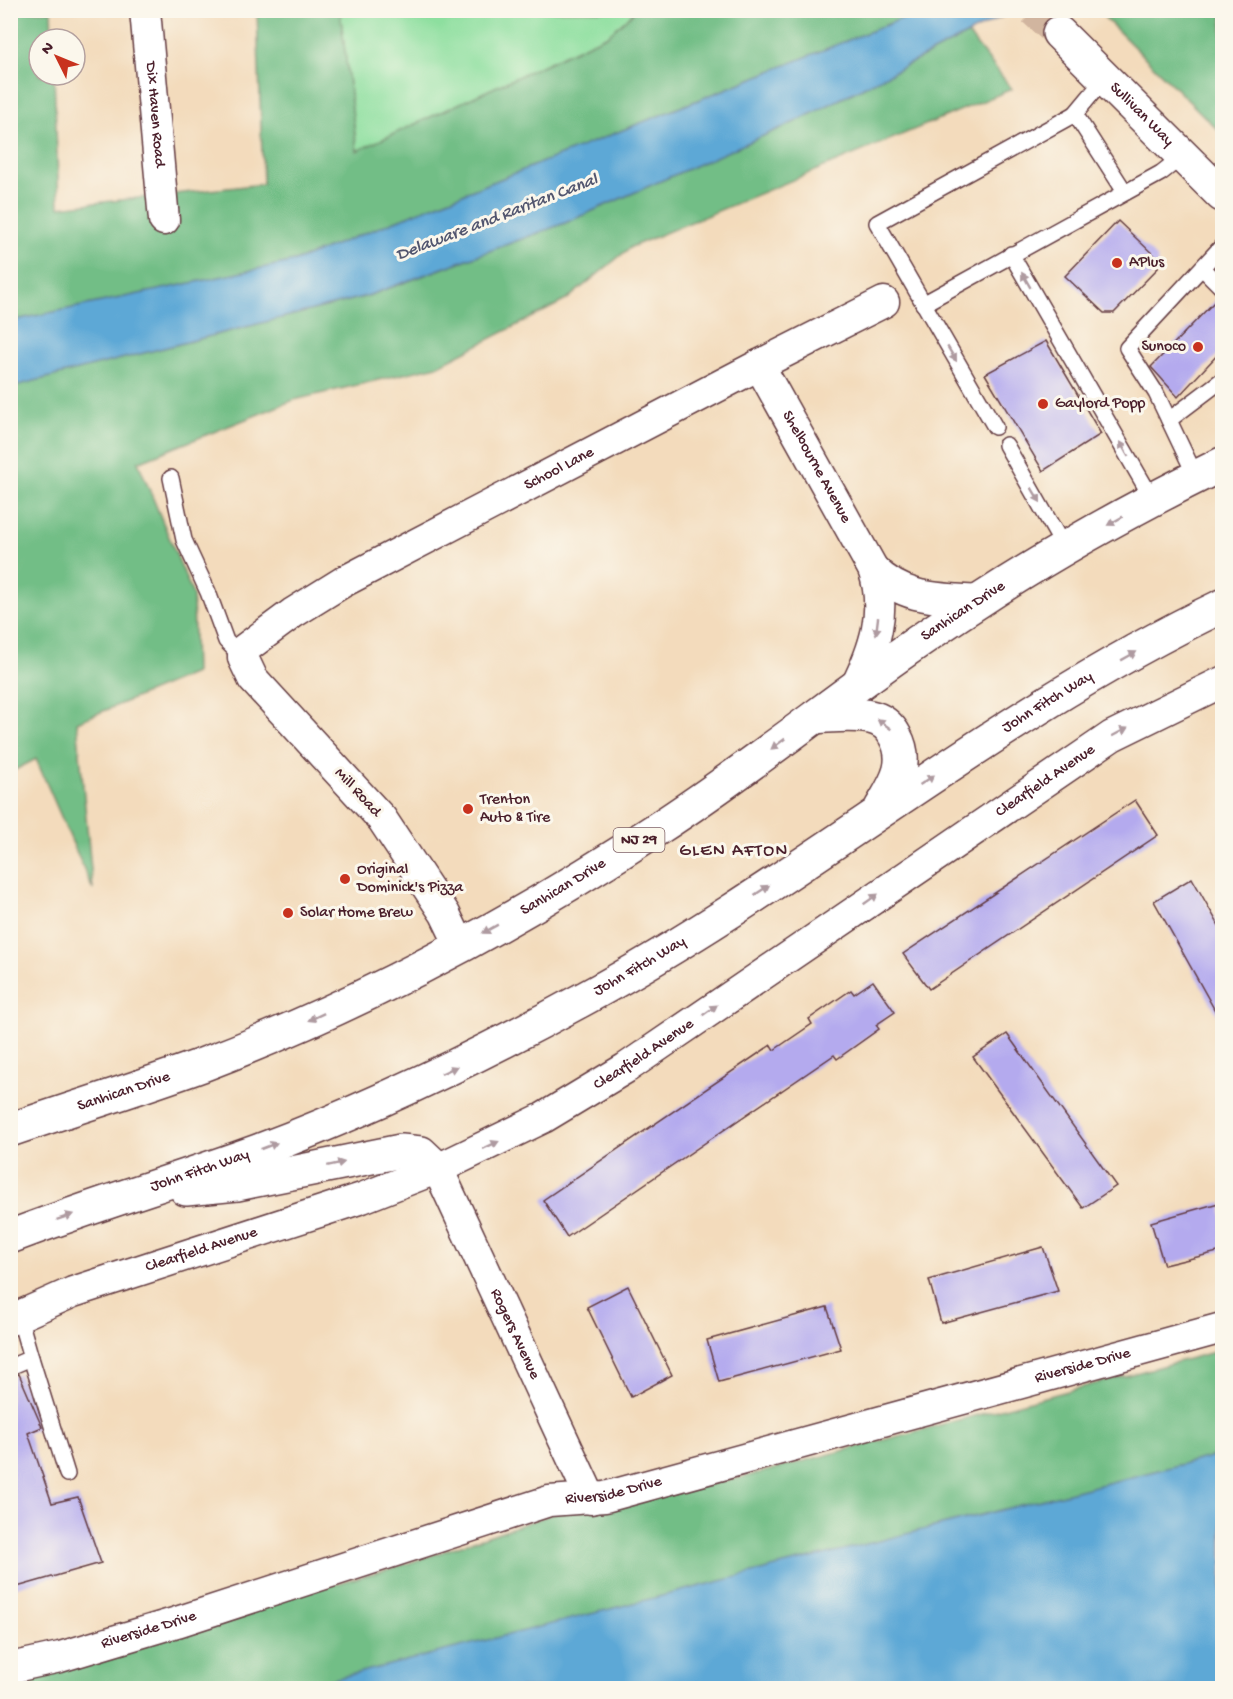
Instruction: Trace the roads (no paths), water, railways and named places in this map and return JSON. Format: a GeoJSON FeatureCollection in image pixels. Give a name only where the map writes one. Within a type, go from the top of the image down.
{"type":"FeatureCollection","features":[{"type":"Feature","properties":{"kind":"main road","name":"Sullivan Way"},"geometry":{"type":"LineString","coordinates":[[1059,33],[1222,195]]}},
{"type":"Feature","properties":{"kind":"main road","name":"Sanhican Drive"},"geometry":{"type":"LineString","coordinates":[[10,1130],[202,1065],[310,1020],[460,945],[537,902],[660,827],[979,601],[1065,549],[1209,471]]}},
{"type":"Feature","properties":{"kind":"main road","name":"John Fitch Way"},"geometry":{"type":"LineString","coordinates":[[10,1237],[257,1151],[352,1114],[454,1068],[591,995],[703,929],[1012,723],[1155,641],[1222,606]]}},
{"type":"Feature","properties":{"kind":"main road"},"geometry":{"type":"LineString","coordinates":[[815,717],[851,715],[870,717],[886,724],[893,731],[902,750],[902,768],[878,812]]}},
{"type":"Feature","properties":{"kind":"main road"},"geometry":{"type":"LineString","coordinates":[[134,1194],[237,1184],[401,1151],[421,1153],[438,1169]]}},
{"type":"Feature","properties":{"kind":"street","name":"Dix Haven Road"},"geometry":{"type":"LineString","coordinates":[[145,10],[164,220]]}},
{"type":"Feature","properties":{"kind":"street","name":"School Lane"},"geometry":{"type":"LineString","coordinates":[[243,654],[293,613],[343,582],[884,302]]}},
{"type":"Feature","properties":{"kind":"street","name":"Shelbourne Avenue"},"geometry":{"type":"LineString","coordinates":[[759,365],[873,569],[880,590],[875,643],[855,688]]}},
{"type":"Feature","properties":{"kind":"street","name":"Shelbourne Avenue"},"geometry":{"type":"LineString","coordinates":[[873,569],[889,585],[912,593],[979,601]]}},
{"type":"Feature","properties":{"kind":"street","name":"Mill Road"},"geometry":{"type":"LineString","coordinates":[[243,654],[254,679],[275,705],[382,819],[445,914],[460,945]]}},
{"type":"Feature","properties":{"kind":"street","name":"Clearfield Avenue"},"geometry":{"type":"LineString","coordinates":[[15,1318],[73,1292],[362,1198],[438,1169],[543,1118],[626,1068],[1112,736],[1222,682]]}},
{"type":"Feature","properties":{"kind":"street","name":"Rogers Avenue"},"geometry":{"type":"LineString","coordinates":[[438,1169],[591,1499]]}},
{"type":"Feature","properties":{"kind":"street","name":"Riverside Drive"},"geometry":{"type":"LineString","coordinates":[[10,1668],[60,1657],[177,1622],[549,1501],[591,1499],[1222,1328]]}},
{"type":"Feature","properties":{"kind":"lane"},"geometry":{"type":"LineString","coordinates":[[995,427],[877,223],[1076,114],[1106,78]]}},
{"type":"Feature","properties":{"kind":"lane"},"geometry":{"type":"LineString","coordinates":[[1076,114],[1125,192]]}},
{"type":"Feature","properties":{"kind":"lane"},"geometry":{"type":"LineString","coordinates":[[923,304],[1161,172],[1184,155]]}},
{"type":"Feature","properties":{"kind":"lane"},"geometry":{"type":"LineString","coordinates":[[1209,471],[1169,420],[1156,393],[1127,348],[1222,246]]}},
{"type":"Feature","properties":{"kind":"lane"},"geometry":{"type":"LineString","coordinates":[[1011,254],[1153,500]]}},
{"type":"Feature","properties":{"kind":"lane"},"geometry":{"type":"LineString","coordinates":[[1202,268],[1222,288]]}},
{"type":"Feature","properties":{"kind":"lane"},"geometry":{"type":"LineString","coordinates":[[1169,420],[1222,380]]}},
{"type":"Feature","properties":{"kind":"lane"},"geometry":{"type":"LineString","coordinates":[[1006,445],[1065,549]]}},
{"type":"Feature","properties":{"kind":"lane"},"geometry":{"type":"LineString","coordinates":[[171,478],[184,540],[208,591],[226,641],[243,654]]}},
{"type":"Feature","properties":{"kind":"lane"},"geometry":{"type":"LineString","coordinates":[[15,1318],[31,1358],[67,1474]]}},
{"type":"Feature","properties":{"kind":"lane"},"geometry":{"type":"LineString","coordinates":[[10,1367],[31,1358]]}},
{"type":"Feature","properties":{"kind":"water","name":"Delaware and Raritan Canal"},"geometry":{"type":"Polygon","coordinates":[[[921,11],[1013,11],[797,121],[565,223],[367,296],[11,387],[11,321],[295,261],[921,11]]]}},
{"type":"Feature","properties":{"kind":"water"},"geometry":{"type":"Polygon","coordinates":[[[1222,1454],[1222,1688],[301,1688],[314,1684],[1222,1454]]]}},
{"type":"Feature","properties":{"kind":"tunnel"},"geometry":{"type":"LineString","coordinates":[[1034,10],[1059,33]]}},
{"type":"Feature","properties":{"kind":"place","name":"APlus"},"geometry":{"type":"Point","coordinates":[1117,263]}},
{"type":"Feature","properties":{"kind":"place","name":"Sunoco"},"geometry":{"type":"Point","coordinates":[1198,347]}},
{"type":"Feature","properties":{"kind":"place","name":"Gaylord Popp"},"geometry":{"type":"Point","coordinates":[1043,404]}},
{"type":"Feature","properties":{"kind":"place","name":"Trenton Auto & Tire"},"geometry":{"type":"Point","coordinates":[468,809]}},
{"type":"Feature","properties":{"kind":"place","name":"Original Dominick's Pizza"},"geometry":{"type":"Point","coordinates":[345,879]}},
{"type":"Feature","properties":{"kind":"place","name":"Solar Home Brew"},"geometry":{"type":"Point","coordinates":[288,913]}},
{"type":"Feature","properties":{"kind":"district","name":"GLEN AFTON"},"geometry":{"type":"Point","coordinates":[734,851]}}]}
